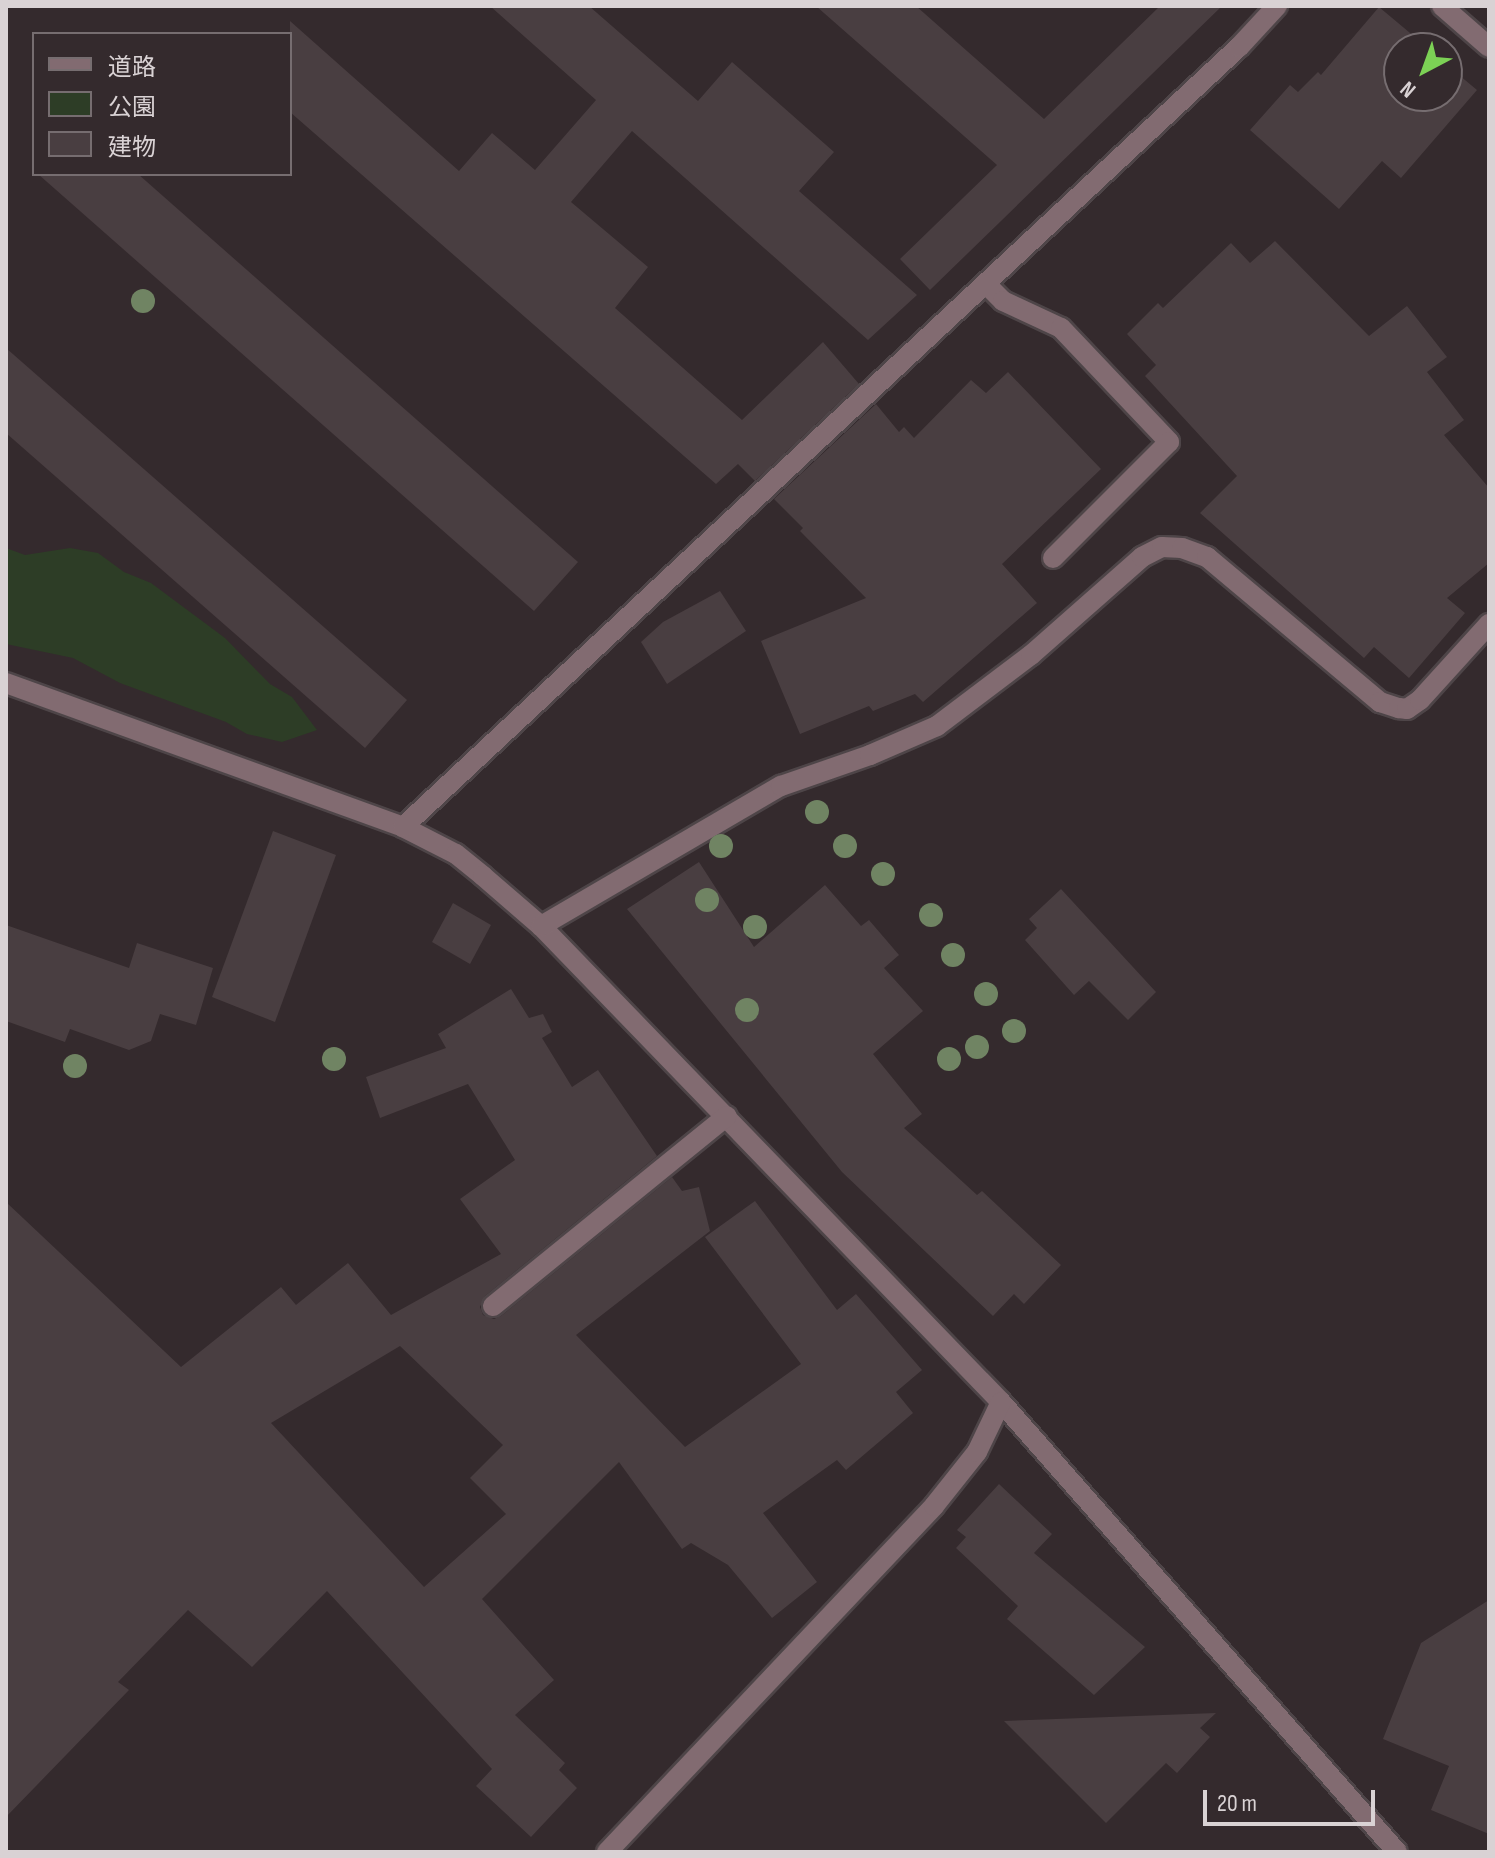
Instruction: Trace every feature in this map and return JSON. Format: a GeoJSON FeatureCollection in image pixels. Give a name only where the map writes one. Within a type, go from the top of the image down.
{"type":"FeatureCollection","features":[{"type":"Feature","properties":{"kind":"street"},"geometry":{"type":"LineString","coordinates":[[403,827],[1239,47],[1277,6]]}},
{"type":"Feature","properties":{"kind":"street"},"geometry":{"type":"LineString","coordinates":[[1442,6],[1489,47]]}},
{"type":"Feature","properties":{"kind":"street"},"geometry":{"type":"LineString","coordinates":[[986,284],[1003,301],[1061,328],[1169,442],[1053,558]]}},
{"type":"Feature","properties":{"kind":"street"},"geometry":{"type":"LineString","coordinates":[[541,926],[781,786],[870,755],[937,726],[1031,655],[1142,557],[1162,547],[1182,548],[1207,557],[1380,702],[1399,708],[1407,709],[1420,700],[1489,624]]}},
{"type":"Feature","properties":{"kind":"street"},"geometry":{"type":"LineString","coordinates":[[6,683],[403,827],[456,854],[541,926],[1001,1402],[1397,1852]]}},
{"type":"Feature","properties":{"kind":"street"},"geometry":{"type":"LineString","coordinates":[[493,1306],[727,1116]]}},
{"type":"Feature","properties":{"kind":"street"},"geometry":{"type":"LineString","coordinates":[[607,1852],[934,1506],[977,1452],[1001,1402]]}},
{"type":"Feature","properties":{"kind":"green space"},"geometry":{"type":"Polygon","coordinates":[[[6,548],[25,555],[70,548],[98,553],[124,572],[151,583],[225,638],[270,684],[292,697],[317,730],[282,742],[247,734],[226,722],[120,683],[73,658],[6,644],[6,548]]]}},
{"type":"Feature","properties":{"kind":"building"},"geometry":{"type":"Polygon","coordinates":[[[490,6],[589,6],[698,101],[732,62],[834,152],[799,191],[917,295],[868,340],[632,131],[571,202],[648,267],[615,308],[742,420],[823,342],[859,384],[755,481],[738,464],[716,484],[292,114],[290,21],[459,171],[492,133],[535,170],[596,100],[490,6]]]}},
{"type":"Feature","properties":{"kind":"building"},"geometry":{"type":"Polygon","coordinates":[[[816,6],[916,6],[1044,119],[1160,6],[1222,6],[930,290],[900,259],[997,165],[816,6]]]}},
{"type":"Feature","properties":{"kind":"building"},"geometry":{"type":"Polygon","coordinates":[[[1379,7],[1409,32],[1383,32],[1383,112],[1458,112],[1401,178],[1382,161],[1339,209],[1250,130],[1290,85],[1298,92],[1318,72],[1321,75],[1379,7]]]}},
{"type":"Feature","properties":{"kind":"building"},"geometry":{"type":"Polygon","coordinates":[[[1463,78],[1477,90],[1463,106],[1463,78]]]}},
{"type":"Feature","properties":{"kind":"building"},"geometry":{"type":"Polygon","coordinates":[[[40,176],[140,176],[578,562],[534,611],[40,176]]]}},
{"type":"Feature","properties":{"kind":"building"},"geometry":{"type":"Polygon","coordinates":[[[1275,241],[1369,336],[1407,306],[1447,357],[1427,372],[1464,420],[1444,435],[1489,488],[1489,563],[1447,598],[1465,613],[1409,678],[1374,647],[1364,658],[1200,513],[1237,476],[1145,376],[1156,365],[1127,334],[1158,303],[1163,308],[1231,243],[1250,263],[1275,241]]]}},
{"type":"Feature","properties":{"kind":"building"},"geometry":{"type":"Polygon","coordinates":[[[6,348],[407,700],[365,748],[6,433],[6,348]]]}},
{"type":"Feature","properties":{"kind":"building"},"geometry":{"type":"Polygon","coordinates":[[[1008,372],[1101,469],[1002,564],[1037,603],[923,702],[915,694],[873,711],[869,706],[800,734],[761,641],[866,598],[800,531],[803,528],[774,499],[876,404],[899,432],[904,427],[914,438],[971,380],[986,393],[1008,372]]]}},
{"type":"Feature","properties":{"kind":"building"},"geometry":{"type":"Polygon","coordinates":[[[720,591],[746,631],[667,684],[641,642],[663,622],[720,591]]]}},
{"type":"Feature","properties":{"kind":"building"},"geometry":{"type":"Polygon","coordinates":[[[273,831],[336,855],[275,1022],[212,997],[273,831]]]}},
{"type":"Feature","properties":{"kind":"building"},"geometry":{"type":"Polygon","coordinates":[[[699,862],[754,947],[825,885],[861,926],[869,920],[899,955],[884,968],[923,1011],[873,1054],[922,1114],[904,1128],[977,1195],[982,1191],[1061,1265],[1024,1304],[1014,1294],[993,1316],[842,1172],[627,909],[699,862]]]}},
{"type":"Feature","properties":{"kind":"building"},"geometry":{"type":"Polygon","coordinates":[[[1061,889],[1156,992],[1128,1020],[1089,981],[1074,995],[1025,940],[1037,928],[1029,919],[1061,889]]]}},
{"type":"Feature","properties":{"kind":"building"},"geometry":{"type":"Polygon","coordinates":[[[453,903],[491,925],[470,964],[432,942],[453,903]]]}},
{"type":"Feature","properties":{"kind":"building"},"geometry":{"type":"Polygon","coordinates":[[[6,925],[129,968],[137,943],[213,968],[196,1025],[160,1014],[151,1041],[129,1050],[70,1029],[65,1042],[6,1021],[6,925]]]}},
{"type":"Feature","properties":{"kind":"building"},"geometry":{"type":"Polygon","coordinates":[[[511,989],[529,1018],[543,1014],[552,1032],[542,1038],[572,1087],[598,1070],[657,1156],[485,1296],[480,1307],[483,1315],[494,1319],[501,1316],[672,1177],[682,1191],[699,1187],[710,1231],[576,1335],[685,1447],[801,1364],[705,1237],[755,1201],[837,1310],[856,1294],[922,1370],[896,1392],[913,1413],[846,1470],[837,1460],[763,1513],[817,1582],[772,1618],[728,1565],[691,1543],[682,1549],[619,1462],[482,1599],[554,1680],[515,1715],[565,1763],[559,1770],[577,1788],[531,1837],[476,1786],[492,1769],[327,1591],[252,1667],[188,1610],[118,1682],[129,1690],[6,1817],[6,1202],[181,1367],[281,1287],[296,1305],[348,1263],[391,1315],[501,1254],[460,1199],[515,1160],[468,1084],[380,1118],[366,1077],[446,1048],[438,1034],[511,989]],[[400,1346],[271,1423],[424,1587],[506,1514],[470,1478],[503,1445],[400,1346]]]}},
{"type":"Feature","properties":{"kind":"building"},"geometry":{"type":"Polygon","coordinates":[[[999,1484],[1052,1534],[1034,1553],[1145,1647],[1094,1695],[1007,1619],[1018,1606],[956,1548],[966,1537],[957,1530],[999,1484]]]}},
{"type":"Feature","properties":{"kind":"building"},"geometry":{"type":"Polygon","coordinates":[[[1489,1600],[1489,1834],[1431,1810],[1449,1766],[1383,1739],[1421,1643],[1489,1600]]]}},
{"type":"Feature","properties":{"kind":"building"},"geometry":{"type":"Polygon","coordinates":[[[1216,1713],[1200,1728],[1210,1737],[1177,1773],[1166,1763],[1106,1823],[1004,1721],[1216,1713]]]}}]}
